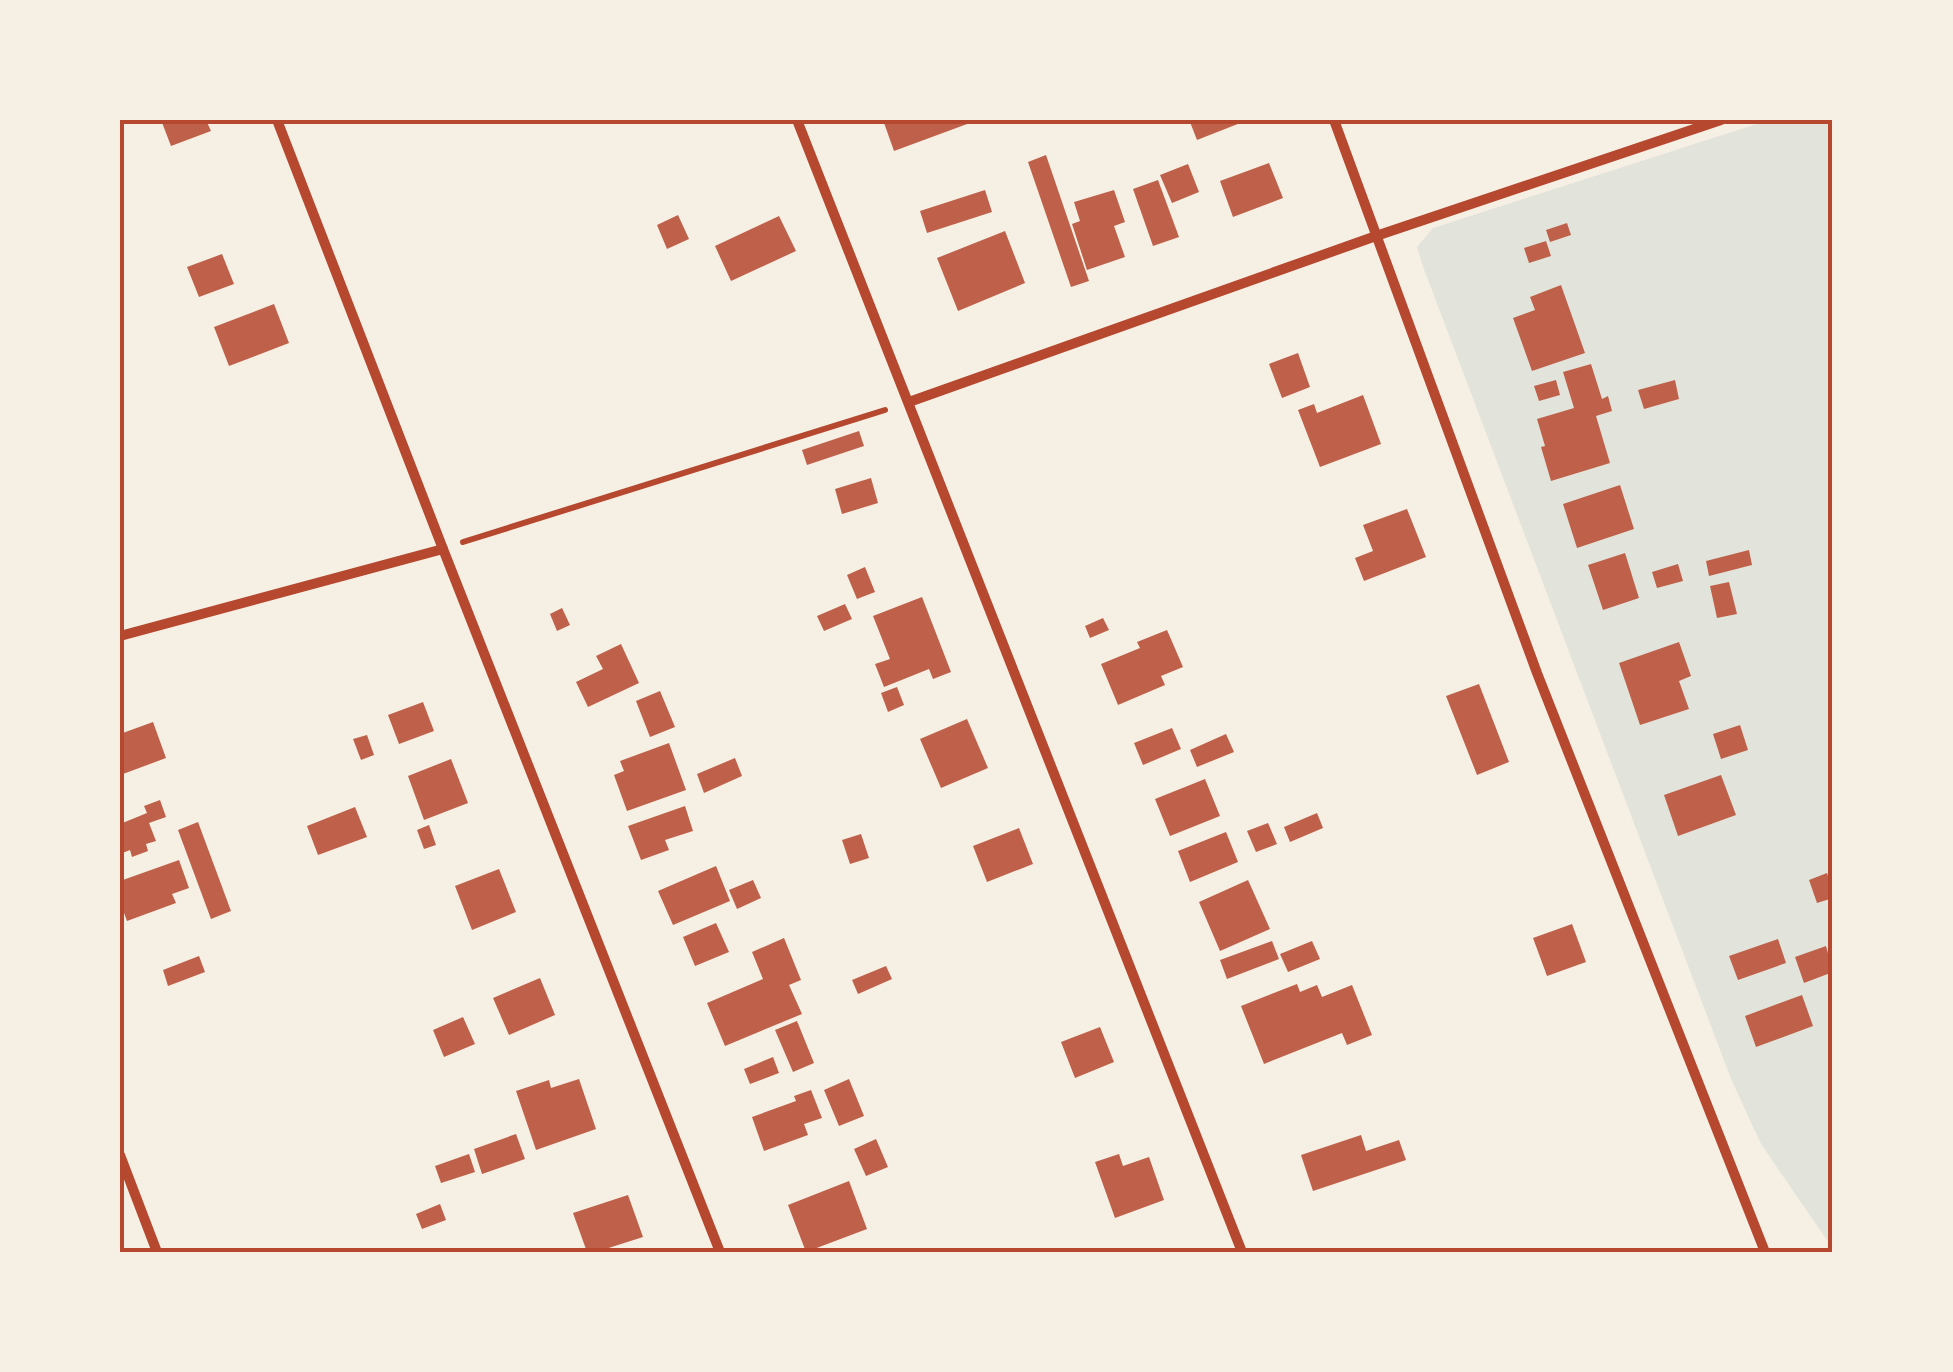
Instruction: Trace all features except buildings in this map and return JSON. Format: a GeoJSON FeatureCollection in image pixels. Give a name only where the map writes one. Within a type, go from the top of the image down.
{"type":"FeatureCollection","features":[{"type":"Feature","properties":{"kind":"street"},"geometry":{"type":"LineString","coordinates":[[277,120],[720,1252]]}},
{"type":"Feature","properties":{"kind":"street"},"geometry":{"type":"LineString","coordinates":[[798,120],[1242,1252]]}},
{"type":"Feature","properties":{"kind":"street"},"geometry":{"type":"LineString","coordinates":[[1334,120],[1537,674],[1765,1252]]}},
{"type":"Feature","properties":{"kind":"street"},"geometry":{"type":"LineString","coordinates":[[909,402],[1376,236],[1722,120]]}},
{"type":"Feature","properties":{"kind":"street"},"geometry":{"type":"LineString","coordinates":[[120,636],[442,549]]}},
{"type":"Feature","properties":{"kind":"street"},"geometry":{"type":"LineString","coordinates":[[120,1155],[157,1252]]}},
{"type":"Feature","properties":{"kind":"path"},"geometry":{"type":"LineString","coordinates":[[442,549],[909,402]]}},
{"type":"Feature","properties":{"kind":"shaded area"},"geometry":{"type":"Polygon","coordinates":[[[1769,120],[1833,120],[1833,1249],[1761,1144],[1731,1079],[1417,247],[1433,228],[1769,120]]]}}]}
